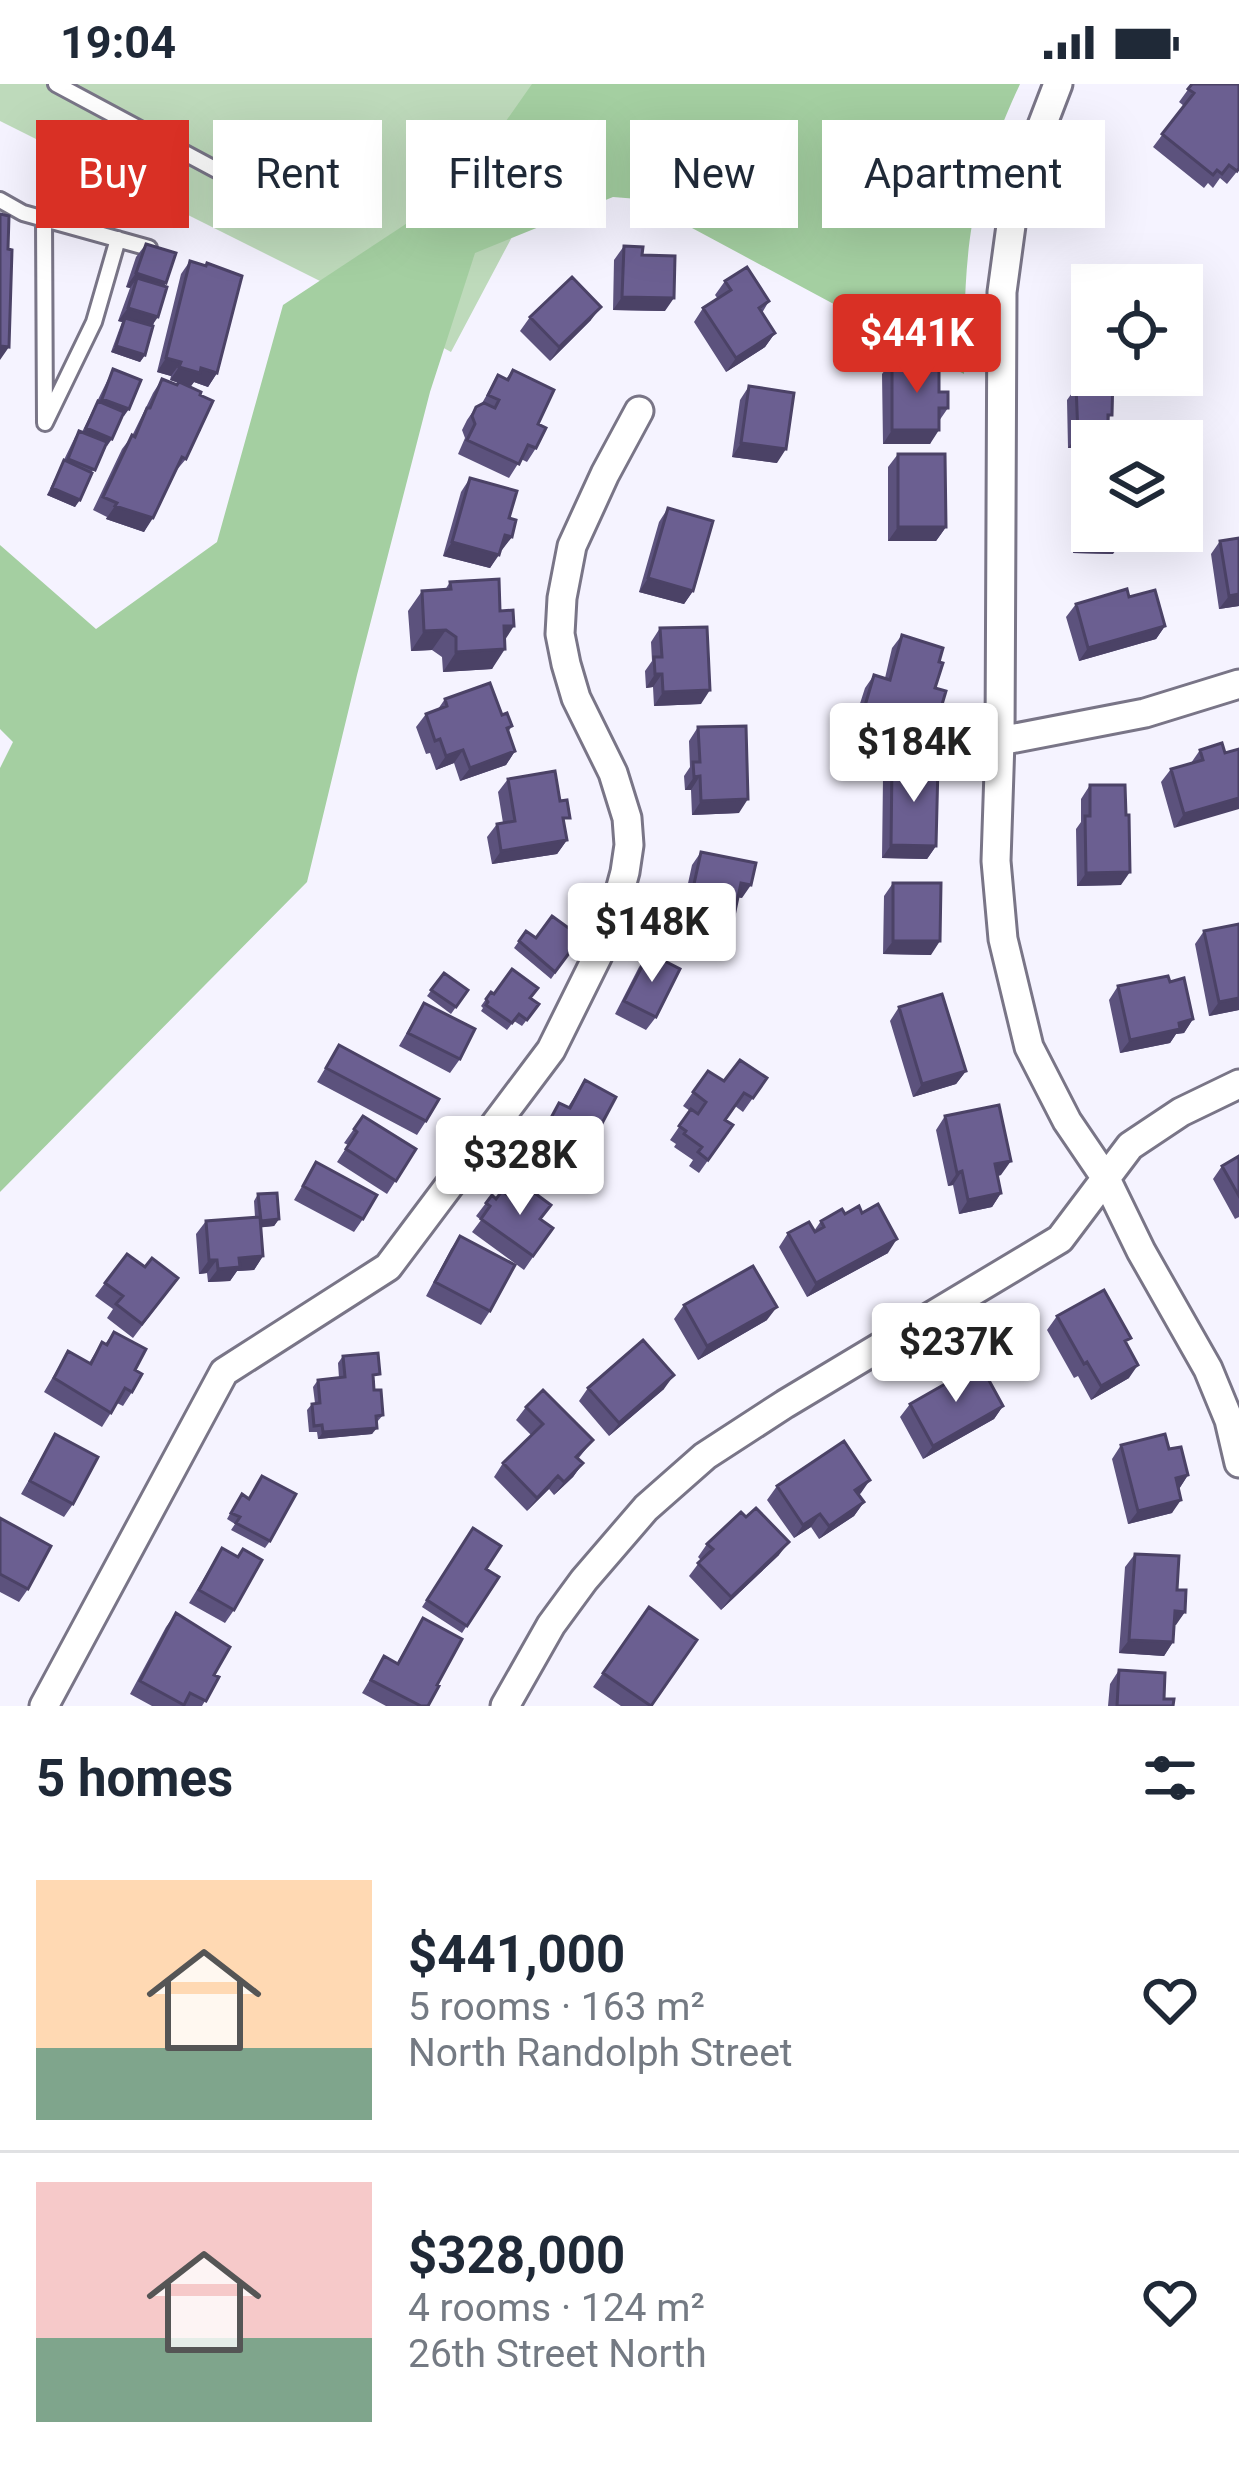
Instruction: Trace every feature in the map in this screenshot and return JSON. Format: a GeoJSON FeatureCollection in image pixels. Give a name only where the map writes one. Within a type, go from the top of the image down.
{"type":"FeatureCollection","features":[{"type":"Feature","properties":{"kind":"street"},"geometry":{"type":"LineString","coordinates":[[1058,84],[1016,196],[1002,292],[996,861],[1004,939],[1029,1047],[1067,1121],[1105,1177],[1234,1419],[1239,1463]]}},
{"type":"Feature","properties":{"kind":"street"},"geometry":{"type":"LineString","coordinates":[[44,1706],[224,1372],[388,1267],[551,1049],[608,935],[625,872],[627,818],[613,772],[576,698],[560,634],[562,598],[572,546],[639,411]]}},
{"type":"Feature","properties":{"kind":"street"},"geometry":{"type":"LineString","coordinates":[[1000,741],[1145,713],[1239,684]]}},
{"type":"Feature","properties":{"kind":"street"},"geometry":{"type":"LineString","coordinates":[[505,1706],[551,1625],[584,1580],[661,1495],[705,1456],[1060,1239],[1130,1147],[1181,1112],[1239,1084]]}},
{"type":"Feature","properties":{"kind":"lane"},"geometry":{"type":"LineString","coordinates":[[56,84],[213,168]]}},
{"type":"Feature","properties":{"kind":"lane"},"geometry":{"type":"LineString","coordinates":[[0,200],[36,216]]}},
{"type":"Feature","properties":{"kind":"lane"},"geometry":{"type":"LineString","coordinates":[[44,228],[45,423],[94,322],[118,239]]}},
{"type":"Feature","properties":{"kind":"lane"},"geometry":{"type":"LineString","coordinates":[[79,228],[149,248]]}},
{"type":"Feature","properties":{"kind":"green space"},"geometry":{"type":"Polygon","coordinates":[[[0,84],[593,84],[574,120],[406,120],[406,228],[517,228],[451,352],[214,228],[382,228],[382,120],[213,120],[213,228],[189,216],[189,120],[36,120],[36,139],[0,121],[0,84]]]}},
{"type":"Feature","properties":{"kind":"green space"},"geometry":{"type":"Polygon","coordinates":[[[532,84],[1020,84],[1005,120],[822,120],[822,228],[972,228],[964,374],[692,228],[798,228],[798,120],[630,120],[630,198],[606,200],[606,120],[507,120],[532,84]]]}},
{"type":"Feature","properties":{"kind":"green space"},"geometry":{"type":"Polygon","coordinates":[[[406,224],[406,228],[537,228],[475,253],[430,392],[307,882],[0,1192],[0,768],[13,742],[0,729],[0,545],[96,629],[217,542],[283,305],[406,224]]]}},
{"type":"Feature","properties":{"kind":"building"},"geometry":{"type":"Polygon","coordinates":[[[1192,84],[1239,84],[1237,171],[1229,165],[1222,174],[1217,170],[1213,175],[1162,134],[1194,93],[1188,89],[1192,84]]]}},
{"type":"Feature","properties":{"kind":"building"},"geometry":{"type":"Polygon","coordinates":[[[0,214],[9,216],[8,249],[12,250],[9,347],[0,346],[0,214]]]}},
{"type":"Feature","properties":{"kind":"building"},"geometry":{"type":"Polygon","coordinates":[[[146,244],[176,253],[166,283],[136,273],[146,244]]]}},
{"type":"Feature","properties":{"kind":"building"},"geometry":{"type":"Polygon","coordinates":[[[624,246],[643,247],[642,255],[675,256],[674,298],[622,297],[624,246]]]}},
{"type":"Feature","properties":{"kind":"building"},"geometry":{"type":"Polygon","coordinates":[[[190,261],[242,276],[217,373],[179,367],[181,362],[166,358],[190,261]]]}},
{"type":"Feature","properties":{"kind":"building"},"geometry":{"type":"Polygon","coordinates":[[[747,267],[769,301],[759,308],[775,333],[736,358],[703,308],[731,290],[725,281],[747,267]]]}},
{"type":"Feature","properties":{"kind":"building"},"geometry":{"type":"Polygon","coordinates":[[[572,277],[601,307],[559,347],[530,317],[572,277]]]}},
{"type":"Feature","properties":{"kind":"building"},"geometry":{"type":"Polygon","coordinates":[[[137,278],[167,287],[158,317],[128,308],[137,278]]]}},
{"type":"Feature","properties":{"kind":"building"},"geometry":{"type":"Polygon","coordinates":[[[125,318],[153,326],[145,355],[116,346],[125,318]]]}},
{"type":"Feature","properties":{"kind":"building"},"geometry":{"type":"Polygon","coordinates":[[[892,361],[939,361],[939,392],[948,392],[948,408],[939,408],[939,430],[892,430],[892,361]]]}},
{"type":"Feature","properties":{"kind":"building"},"geometry":{"type":"Polygon","coordinates":[[[113,369],[141,380],[129,409],[102,399],[113,369]]]}},
{"type":"Feature","properties":{"kind":"building"},"geometry":{"type":"Polygon","coordinates":[[[513,370],[554,390],[538,424],[546,428],[536,448],[528,445],[519,464],[467,440],[476,407],[484,403],[495,408],[499,400],[488,395],[498,375],[508,380],[513,370]]]}},
{"type":"Feature","properties":{"kind":"building"},"geometry":{"type":"Polygon","coordinates":[[[162,379],[179,382],[213,401],[153,518],[115,506],[103,497],[162,379]]]}},
{"type":"Feature","properties":{"kind":"building"},"geometry":{"type":"Polygon","coordinates":[[[749,386],[794,393],[786,449],[741,443],[749,386]]]}},
{"type":"Feature","properties":{"kind":"building"},"geometry":{"type":"Polygon","coordinates":[[[1076,396],[1112,396],[1108,420],[1077,420],[1076,396]]]}},
{"type":"Feature","properties":{"kind":"building"},"geometry":{"type":"Polygon","coordinates":[[[98,401],[124,412],[112,439],[86,428],[98,401]]]}},
{"type":"Feature","properties":{"kind":"building"},"geometry":{"type":"Polygon","coordinates":[[[79,431],[107,442],[95,470],[68,459],[79,431]]]}},
{"type":"Feature","properties":{"kind":"building"},"geometry":{"type":"Polygon","coordinates":[[[898,454],[945,454],[946,527],[898,527],[898,454]]]}},
{"type":"Feature","properties":{"kind":"building"},"geometry":{"type":"Polygon","coordinates":[[[64,460],[92,473],[80,500],[52,488],[64,460]]]}},
{"type":"Feature","properties":{"kind":"building"},"geometry":{"type":"Polygon","coordinates":[[[470,478],[517,491],[509,518],[516,520],[512,537],[505,535],[499,555],[452,542],[470,478]]]}},
{"type":"Feature","properties":{"kind":"building"},"geometry":{"type":"Polygon","coordinates":[[[668,508],[713,521],[693,591],[648,578],[668,508]]]}},
{"type":"Feature","properties":{"kind":"building"},"geometry":{"type":"Polygon","coordinates":[[[1239,538],[1239,594],[1229,596],[1220,541],[1239,538]]]}},
{"type":"Feature","properties":{"kind":"building"},"geometry":{"type":"Polygon","coordinates":[[[499,579],[500,611],[513,610],[514,626],[504,626],[505,649],[456,652],[456,637],[446,630],[424,631],[422,591],[451,589],[450,582],[499,579]]]}},
{"type":"Feature","properties":{"kind":"building"},"geometry":{"type":"Polygon","coordinates":[[[1127,589],[1129,597],[1155,590],[1165,626],[1088,648],[1076,604],[1127,589]]]}},
{"type":"Feature","properties":{"kind":"building"},"geometry":{"type":"Polygon","coordinates":[[[707,627],[710,690],[663,692],[654,657],[662,657],[660,628],[707,627]]]}},
{"type":"Feature","properties":{"kind":"building"},"geometry":{"type":"Polygon","coordinates":[[[902,635],[943,648],[935,688],[946,691],[936,725],[925,722],[919,741],[876,728],[880,714],[864,709],[874,675],[890,680],[902,635]]]}},
{"type":"Feature","properties":{"kind":"building"},"geometry":{"type":"Polygon","coordinates":[[[490,683],[502,715],[507,713],[512,726],[507,728],[515,751],[470,768],[463,750],[446,756],[426,714],[447,706],[445,699],[490,683]]]}},
{"type":"Feature","properties":{"kind":"building"},"geometry":{"type":"Polygon","coordinates":[[[746,726],[748,799],[701,801],[700,776],[694,777],[693,762],[700,762],[698,727],[746,726]]]}},
{"type":"Feature","properties":{"kind":"building"},"geometry":{"type":"Polygon","coordinates":[[[1222,743],[1225,753],[1239,749],[1239,798],[1184,814],[1171,769],[1203,760],[1200,750],[1222,743]]]}},
{"type":"Feature","properties":{"kind":"building"},"geometry":{"type":"Polygon","coordinates":[[[892,764],[938,765],[936,846],[891,845],[892,764]]]}},
{"type":"Feature","properties":{"kind":"building"},"geometry":{"type":"Polygon","coordinates":[[[555,771],[560,801],[567,800],[570,818],[563,818],[567,840],[501,851],[497,824],[515,821],[508,779],[555,771]]]}},
{"type":"Feature","properties":{"kind":"building"},"geometry":{"type":"Polygon","coordinates":[[[1090,785],[1125,785],[1130,872],[1086,873],[1090,785]]]}},
{"type":"Feature","properties":{"kind":"building"},"geometry":{"type":"Polygon","coordinates":[[[701,852],[756,863],[751,885],[741,883],[734,916],[689,907],[701,852]]]}},
{"type":"Feature","properties":{"kind":"building"},"geometry":{"type":"Polygon","coordinates":[[[893,883],[941,883],[940,941],[893,941],[893,883]]]}},
{"type":"Feature","properties":{"kind":"building"},"geometry":{"type":"Polygon","coordinates":[[[552,916],[581,937],[555,972],[519,941],[526,931],[536,938],[552,916]]]}},
{"type":"Feature","properties":{"kind":"building"},"geometry":{"type":"Polygon","coordinates":[[[1239,924],[1239,998],[1219,1002],[1204,931],[1239,924]]]}},
{"type":"Feature","properties":{"kind":"building"},"geometry":{"type":"Polygon","coordinates":[[[649,953],[680,969],[656,1017],[624,1001],[649,953]]]}},
{"type":"Feature","properties":{"kind":"building"},"geometry":{"type":"Polygon","coordinates":[[[512,969],[538,988],[530,998],[539,1004],[527,1020],[519,1014],[512,1023],[486,1005],[486,999],[512,969]]]}},
{"type":"Feature","properties":{"kind":"building"},"geometry":{"type":"Polygon","coordinates":[[[444,973],[468,990],[456,1007],[431,990],[444,973]]]}},
{"type":"Feature","properties":{"kind":"building"},"geometry":{"type":"Polygon","coordinates":[[[1168,976],[1170,982],[1184,978],[1193,1019],[1179,1023],[1180,1029],[1130,1040],[1118,986],[1168,976]]]}},
{"type":"Feature","properties":{"kind":"building"},"geometry":{"type":"Polygon","coordinates":[[[942,994],[966,1071],[922,1084],[899,1007],[942,994]]]}},
{"type":"Feature","properties":{"kind":"building"},"geometry":{"type":"Polygon","coordinates":[[[424,1003],[475,1029],[460,1059],[408,1033],[424,1003]]]}},
{"type":"Feature","properties":{"kind":"building"},"geometry":{"type":"Polygon","coordinates":[[[339,1045],[439,1099],[426,1121],[326,1068],[339,1045]]]}},
{"type":"Feature","properties":{"kind":"building"},"geometry":{"type":"Polygon","coordinates":[[[740,1060],[767,1078],[753,1098],[744,1093],[725,1120],[733,1125],[708,1160],[698,1152],[702,1147],[679,1126],[691,1109],[698,1114],[706,1102],[693,1092],[708,1071],[724,1081],[740,1060]]]}},
{"type":"Feature","properties":{"kind":"building"},"geometry":{"type":"Polygon","coordinates":[[[585,1080],[616,1097],[581,1163],[567,1156],[555,1177],[532,1165],[543,1143],[539,1140],[559,1103],[570,1108],[585,1080]]]}},
{"type":"Feature","properties":{"kind":"building"},"geometry":{"type":"Polygon","coordinates":[[[999,1105],[1011,1161],[995,1164],[1001,1193],[968,1200],[945,1116],[999,1105]]]}},
{"type":"Feature","properties":{"kind":"building"},"geometry":{"type":"Polygon","coordinates":[[[363,1116],[416,1149],[396,1181],[346,1149],[363,1116]]]}},
{"type":"Feature","properties":{"kind":"building"},"geometry":{"type":"Polygon","coordinates":[[[1239,1156],[1239,1196],[1222,1166],[1239,1156]]]}},
{"type":"Feature","properties":{"kind":"building"},"geometry":{"type":"Polygon","coordinates":[[[316,1162],[377,1195],[363,1219],[303,1186],[316,1162]]]}},
{"type":"Feature","properties":{"kind":"building"},"geometry":{"type":"Polygon","coordinates":[[[521,1183],[551,1205],[540,1219],[553,1228],[533,1256],[481,1219],[492,1195],[496,1199],[502,1191],[510,1197],[521,1183]]]}},
{"type":"Feature","properties":{"kind":"building"},"geometry":{"type":"Polygon","coordinates":[[[277,1193],[279,1219],[261,1221],[258,1194],[277,1193]]]}},
{"type":"Feature","properties":{"kind":"building"},"geometry":{"type":"Polygon","coordinates":[[[878,1204],[897,1239],[816,1283],[788,1233],[809,1222],[815,1232],[824,1227],[821,1221],[842,1209],[845,1214],[859,1206],[862,1213],[878,1204]]]}},
{"type":"Feature","properties":{"kind":"building"},"geometry":{"type":"Polygon","coordinates":[[[260,1217],[263,1256],[239,1258],[240,1267],[218,1269],[217,1260],[209,1260],[206,1221],[260,1217]]]}},
{"type":"Feature","properties":{"kind":"building"},"geometry":{"type":"Polygon","coordinates":[[[460,1236],[515,1265],[490,1311],[435,1282],[460,1236]]]}},
{"type":"Feature","properties":{"kind":"building"},"geometry":{"type":"Polygon","coordinates":[[[127,1254],[145,1267],[152,1258],[178,1278],[142,1324],[116,1304],[123,1296],[105,1283],[127,1254]]]}},
{"type":"Feature","properties":{"kind":"building"},"geometry":{"type":"Polygon","coordinates":[[[753,1266],[777,1307],[707,1346],[684,1305],[753,1266]]]}},
{"type":"Feature","properties":{"kind":"building"},"geometry":{"type":"Polygon","coordinates":[[[1104,1290],[1131,1338],[1125,1341],[1138,1365],[1101,1386],[1057,1316],[1104,1290]]]}},
{"type":"Feature","properties":{"kind":"building"},"geometry":{"type":"Polygon","coordinates":[[[114,1332],[146,1349],[135,1370],[142,1374],[132,1392],[125,1388],[111,1413],[54,1378],[68,1351],[91,1364],[102,1342],[107,1345],[114,1332]]]}},
{"type":"Feature","properties":{"kind":"building"},"geometry":{"type":"Polygon","coordinates":[[[643,1340],[674,1375],[619,1423],[588,1388],[643,1340]]]}},
{"type":"Feature","properties":{"kind":"building"},"geometry":{"type":"Polygon","coordinates":[[[378,1353],[380,1374],[373,1375],[374,1390],[381,1390],[383,1415],[376,1416],[377,1428],[323,1432],[322,1425],[314,1426],[312,1404],[320,1403],[318,1380],[345,1377],[343,1356],[378,1353]]]}},
{"type":"Feature","properties":{"kind":"building"},"geometry":{"type":"Polygon","coordinates":[[[980,1364],[1003,1406],[933,1446],[910,1404],[980,1364]]]}},
{"type":"Feature","properties":{"kind":"building"},"geometry":{"type":"Polygon","coordinates":[[[543,1390],[593,1440],[576,1457],[583,1463],[564,1482],[558,1476],[537,1498],[503,1463],[543,1424],[526,1407],[543,1390]]]}},
{"type":"Feature","properties":{"kind":"building"},"geometry":{"type":"Polygon","coordinates":[[[55,1434],[98,1457],[73,1504],[30,1481],[55,1434]]]}},
{"type":"Feature","properties":{"kind":"building"},"geometry":{"type":"Polygon","coordinates":[[[1165,1434],[1169,1449],[1181,1447],[1188,1475],[1176,1478],[1181,1500],[1138,1511],[1121,1445],[1165,1434]]]}},
{"type":"Feature","properties":{"kind":"building"},"geometry":{"type":"Polygon","coordinates":[[[844,1441],[870,1480],[855,1490],[864,1502],[829,1526],[820,1514],[803,1525],[777,1486],[844,1441]]]}},
{"type":"Feature","properties":{"kind":"building"},"geometry":{"type":"Polygon","coordinates":[[[262,1476],[296,1494],[270,1541],[236,1523],[240,1517],[231,1513],[242,1494],[249,1499],[262,1476]]]}},
{"type":"Feature","properties":{"kind":"building"},"geometry":{"type":"Polygon","coordinates":[[[756,1508],[789,1542],[731,1597],[698,1563],[713,1549],[707,1544],[741,1512],[746,1517],[756,1508]]]}},
{"type":"Feature","properties":{"kind":"building"},"geometry":{"type":"Polygon","coordinates":[[[0,1518],[51,1546],[28,1589],[0,1574],[0,1518]]]}},
{"type":"Feature","properties":{"kind":"building"},"geometry":{"type":"Polygon","coordinates":[[[473,1528],[501,1546],[486,1569],[499,1577],[467,1626],[427,1600],[473,1528]]]}},
{"type":"Feature","properties":{"kind":"building"},"geometry":{"type":"Polygon","coordinates":[[[222,1548],[238,1557],[243,1549],[262,1560],[234,1610],[199,1590],[222,1548]]]}},
{"type":"Feature","properties":{"kind":"building"},"geometry":{"type":"Polygon","coordinates":[[[1135,1554],[1179,1556],[1177,1590],[1186,1590],[1185,1612],[1175,1611],[1173,1642],[1129,1640],[1135,1554]]]}},
{"type":"Feature","properties":{"kind":"building"},"geometry":{"type":"Polygon","coordinates":[[[649,1607],[697,1640],[651,1706],[603,1673],[649,1607]]]}},
{"type":"Feature","properties":{"kind":"building"},"geometry":{"type":"Polygon","coordinates":[[[176,1613],[230,1647],[206,1701],[190,1693],[184,1705],[140,1681],[176,1613]]]}},
{"type":"Feature","properties":{"kind":"building"},"geometry":{"type":"Polygon","coordinates":[[[423,1618],[462,1639],[428,1706],[371,1680],[384,1656],[398,1664],[423,1618]]]}},
{"type":"Feature","properties":{"kind":"building"},"geometry":{"type":"Polygon","coordinates":[[[1119,1670],[1165,1673],[1164,1699],[1174,1699],[1173,1706],[1117,1706],[1119,1670]]]}}]}
